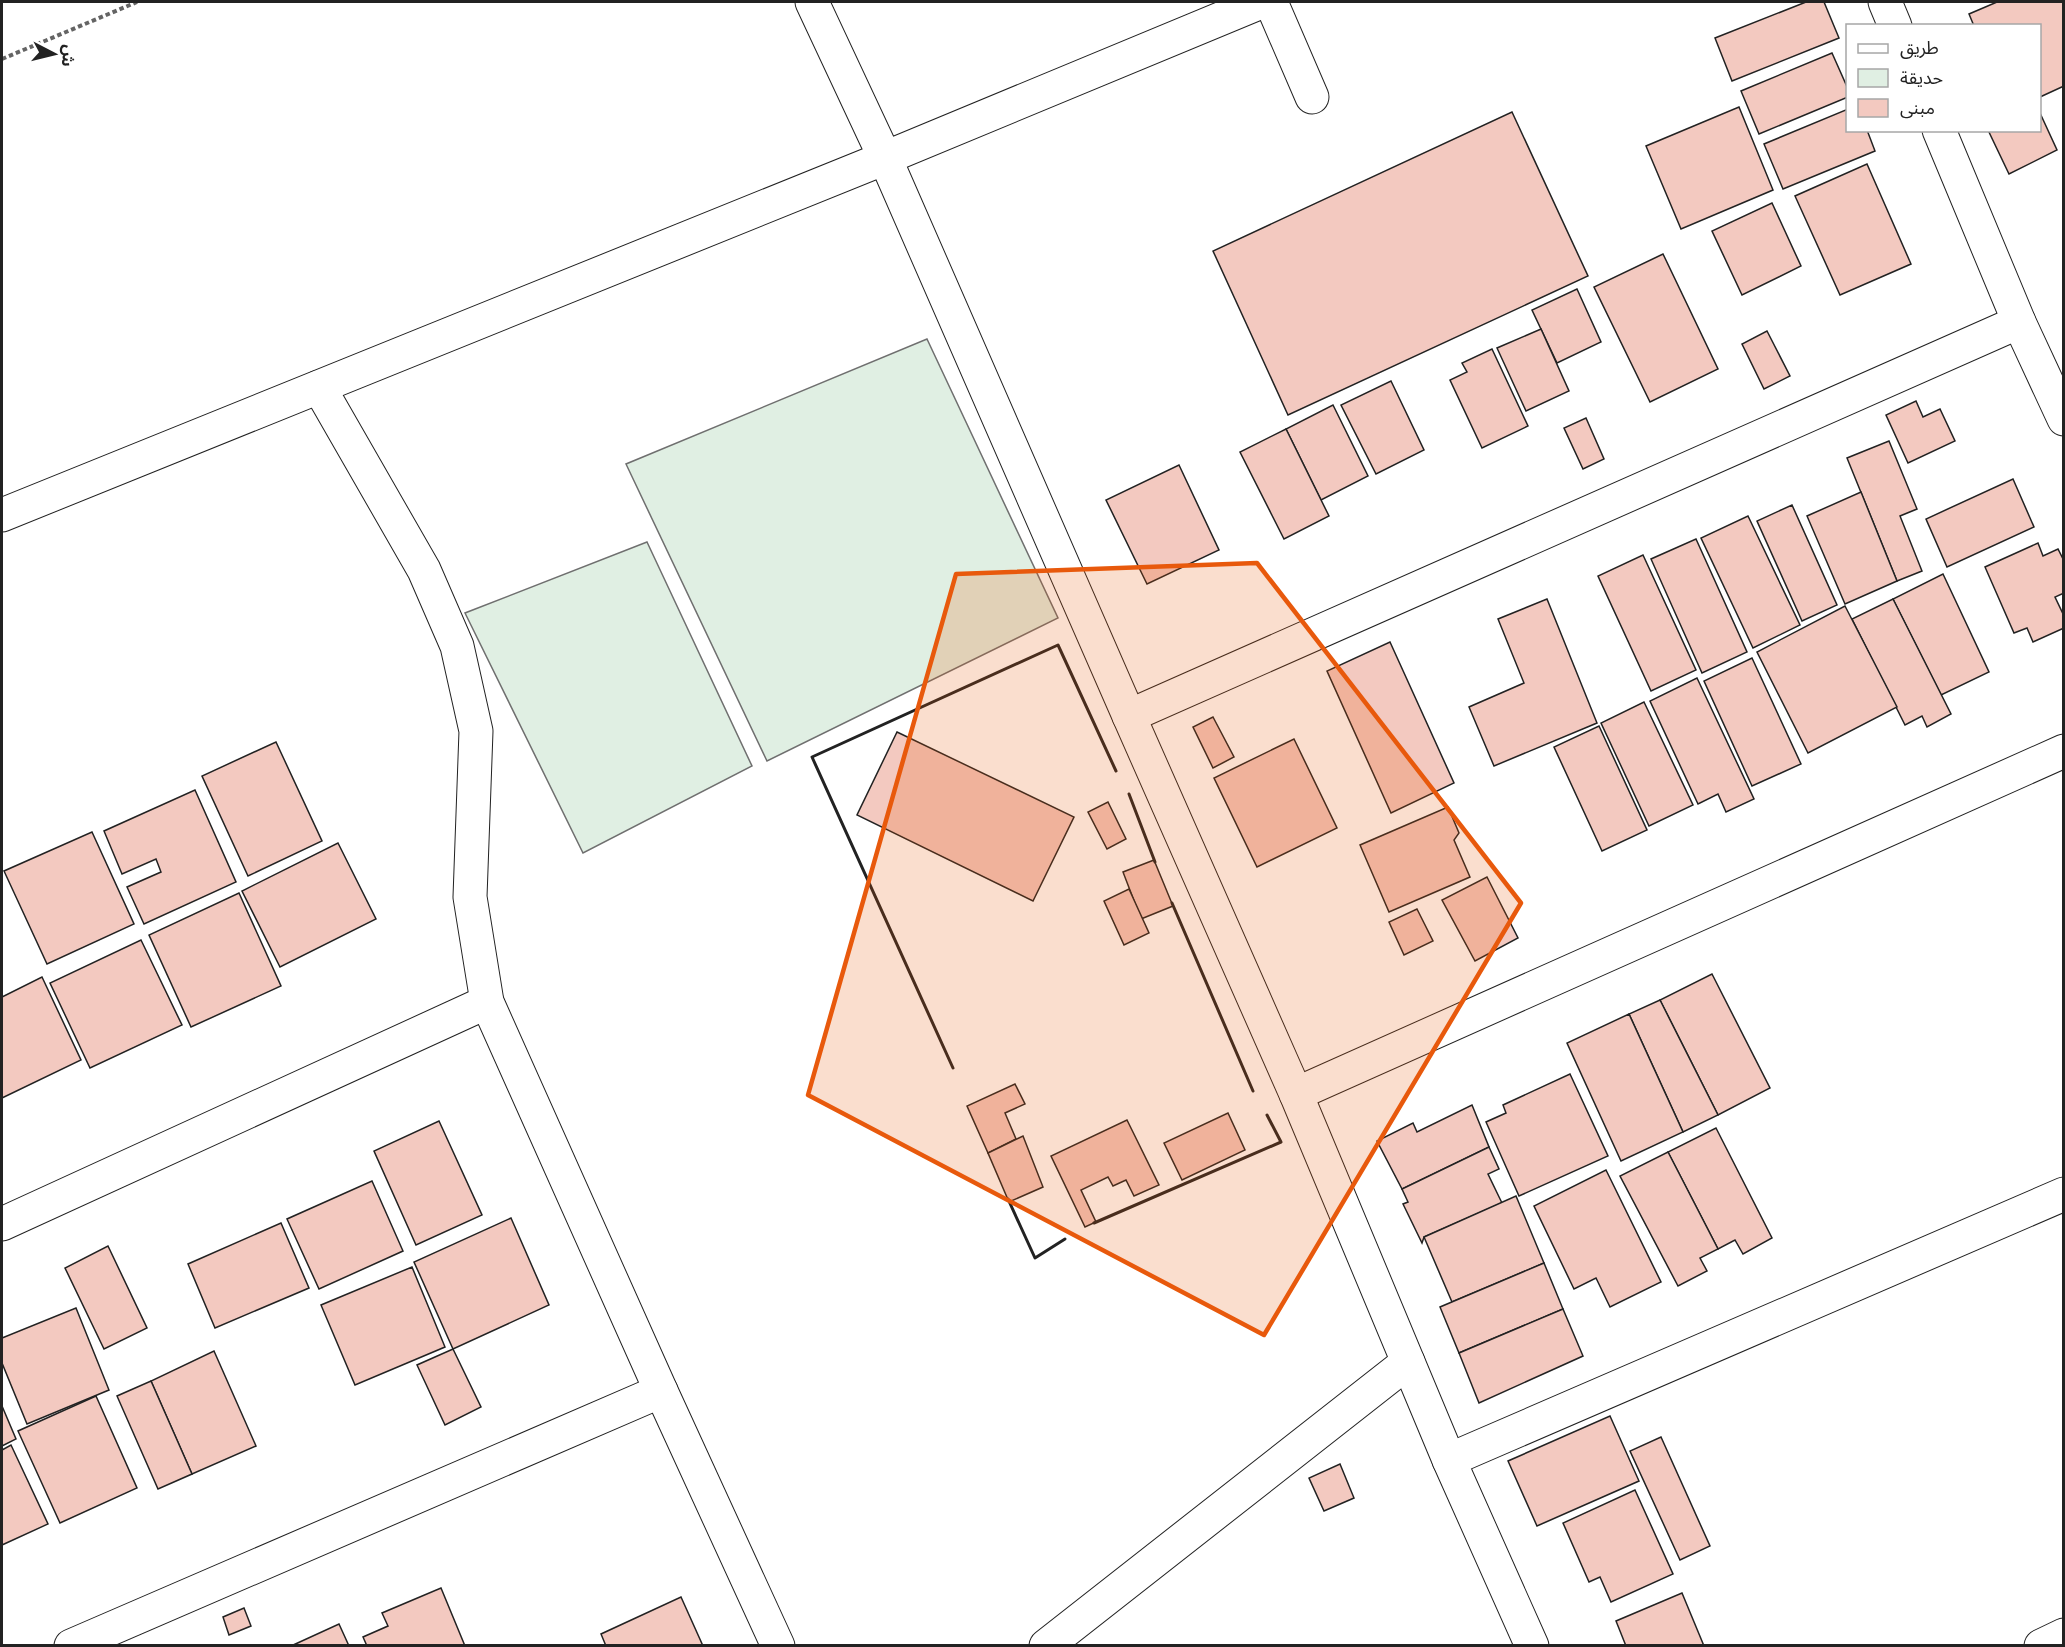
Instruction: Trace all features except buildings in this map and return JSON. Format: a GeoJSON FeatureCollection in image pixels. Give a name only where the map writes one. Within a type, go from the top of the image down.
{"type":"FeatureCollection","features":[{"type":"Feature","properties":{"kind":"street"},"geometry":{"type":"LineString","coordinates":[[812,2],[885,158],[1296,1094],[1449,1460],[1532,1646]]}},
{"type":"Feature","properties":{"kind":"street"},"geometry":{"type":"LineString","coordinates":[[2,515],[885,158],[1261,2]]}},
{"type":"Feature","properties":{"kind":"street"},"geometry":{"type":"LineString","coordinates":[[1271,2],[1312,97]]}},
{"type":"Feature","properties":{"kind":"street"},"geometry":{"type":"LineString","coordinates":[[1885,2],[1894,24]]}},
{"type":"Feature","properties":{"kind":"street"},"geometry":{"type":"LineString","coordinates":[[1940,132],[2019,321],[2064,419]]}},
{"type":"Feature","properties":{"kind":"street"},"geometry":{"type":"LineString","coordinates":[[1129,716],[2019,321]]}},
{"type":"Feature","properties":{"kind":"street"},"geometry":{"type":"LineString","coordinates":[[319,387],[424,570],[457,646],[476,731],[471,897],[487,1002],[778,1646]]}},
{"type":"Feature","properties":{"kind":"street"},"geometry":{"type":"LineString","coordinates":[[1296,1094],[2064,751]]}},
{"type":"Feature","properties":{"kind":"street"},"geometry":{"type":"LineString","coordinates":[[2,1224],[487,1002]]}},
{"type":"Feature","properties":{"kind":"street"},"geometry":{"type":"LineString","coordinates":[[1449,1460],[2064,1194]]}},
{"type":"Feature","properties":{"kind":"street"},"geometry":{"type":"LineString","coordinates":[[1046,1646],[1408,1362]]}},
{"type":"Feature","properties":{"kind":"street"},"geometry":{"type":"LineString","coordinates":[[71,1646],[661,1391]]}},
{"type":"Feature","properties":{"kind":"street"},"geometry":{"type":"LineString","coordinates":[[2041,1646],[2064,1635]]}},
{"type":"Feature","properties":{"kind":"path"},"geometry":{"type":"LineString","coordinates":[[2,59],[137,2]]}},
{"type":"Feature","properties":{"kind":"highlighted area"},"geometry":{"type":"Polygon","coordinates":[[[1257,563],[1521,903],[1264,1335],[808,1095],[956,574],[1257,563]]]}},
{"type":"Feature","properties":{"kind":"green space"},"geometry":{"type":"Polygon","coordinates":[[[927,339],[1058,618],[767,761],[626,464],[927,339]]]}},
{"type":"Feature","properties":{"kind":"green space"},"geometry":{"type":"Polygon","coordinates":[[[647,542],[752,766],[583,853],[465,613],[647,542]]]}},
{"type":"Feature","properties":{"kind":"wall"},"geometry":{"type":"LineString","coordinates":[[953,1068],[812,757],[1058,645],[1116,771]]}},
{"type":"Feature","properties":{"kind":"wall"},"geometry":{"type":"LineString","coordinates":[[1129,794],[1155,862]]}},
{"type":"Feature","properties":{"kind":"wall"},"geometry":{"type":"LineString","coordinates":[[1172,903],[1253,1091]]}},
{"type":"Feature","properties":{"kind":"wall"},"geometry":{"type":"LineString","coordinates":[[1094,1223],[1281,1142],[1267,1115]]}},
{"type":"Feature","properties":{"kind":"wall"},"geometry":{"type":"LineString","coordinates":[[1008,1199],[1035,1258],[1065,1239]]}}]}
